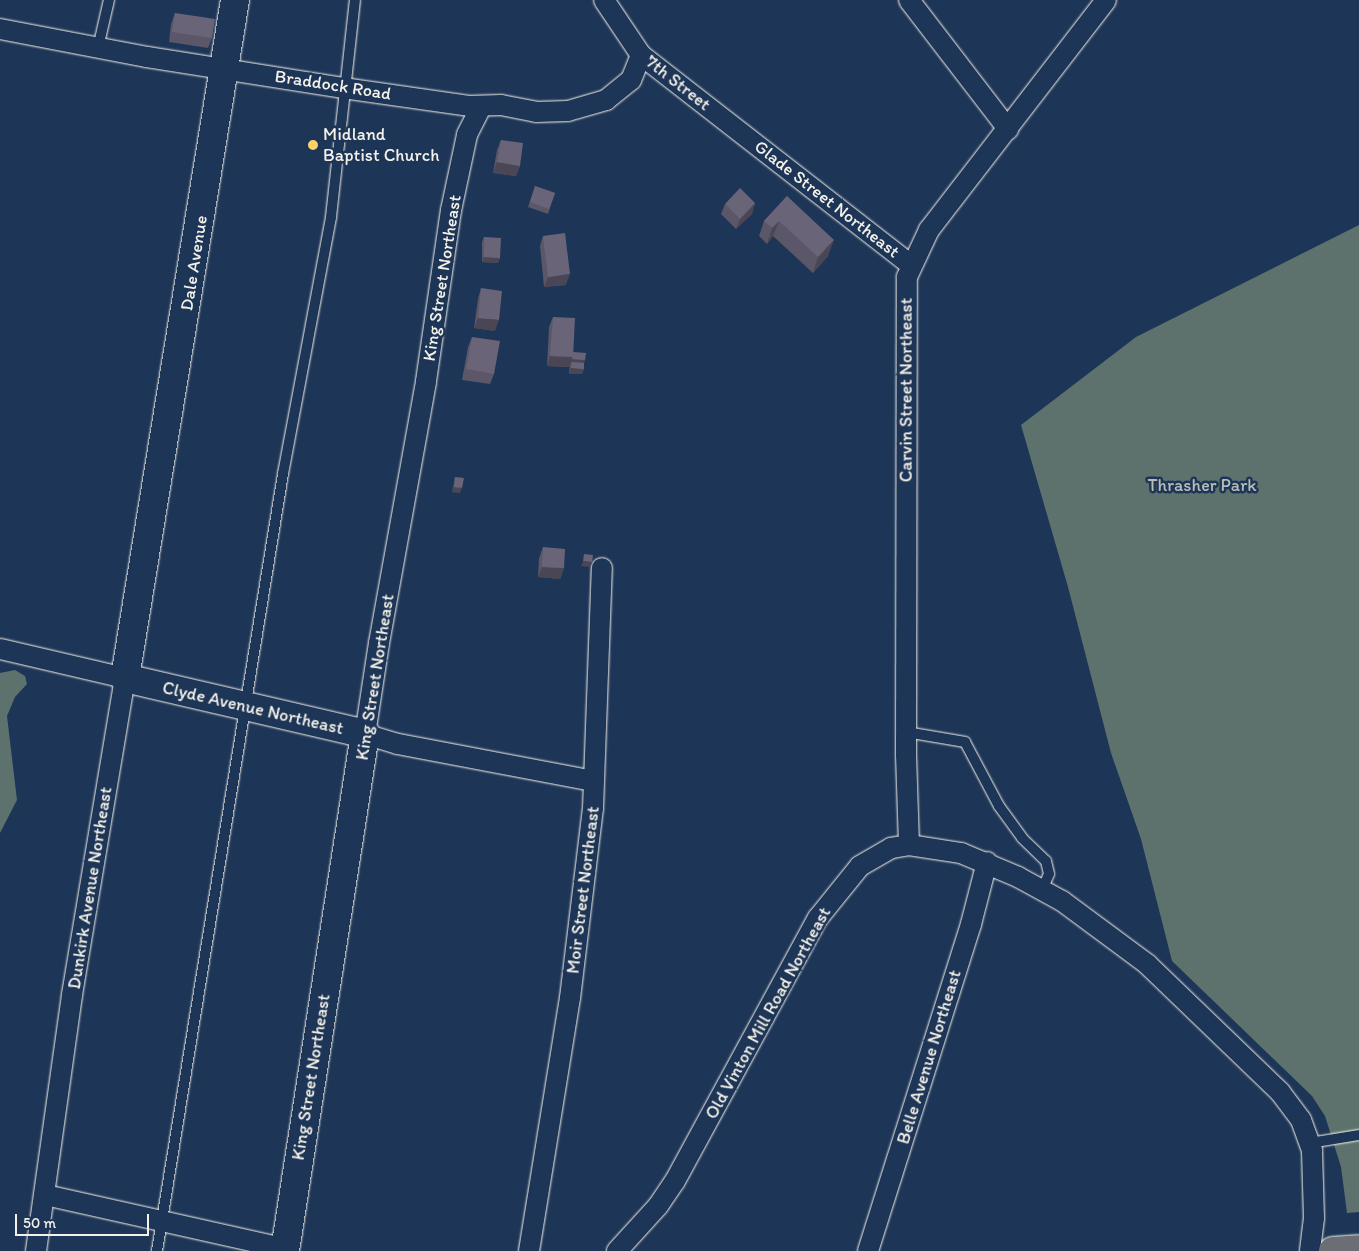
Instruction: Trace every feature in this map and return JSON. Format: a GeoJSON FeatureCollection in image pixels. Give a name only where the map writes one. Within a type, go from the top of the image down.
{"type":"FeatureCollection","features":[{"type":"Feature","properties":{"kind":"main road"},"geometry":{"type":"LineString","coordinates":[[1333,1251],[1359,1249]]}},
{"type":"Feature","properties":{"kind":"street","name":"Dale Avenue"},"geometry":{"type":"LineString","coordinates":[[150,526],[235,0]]}},
{"type":"Feature","properties":{"kind":"street","name":"7th Street"},"geometry":{"type":"LineString","coordinates":[[604,0],[641,55],[744,134]]}},
{"type":"Feature","properties":{"kind":"street"},"geometry":{"type":"LineString","coordinates":[[909,0],[1008,128]]}},
{"type":"Feature","properties":{"kind":"street","name":"Carvin Street Northeast"},"geometry":{"type":"LineString","coordinates":[[909,845],[906,732],[904,318],[911,265],[929,230],[1106,0]]}},
{"type":"Feature","properties":{"kind":"street","name":"Braddock Road"},"geometry":{"type":"LineString","coordinates":[[0,29],[98,48],[344,88],[481,107],[500,105],[536,112],[585,108],[619,92],[631,80],[641,55]]}},
{"type":"Feature","properties":{"kind":"street","name":"King Street Northeast"},"geometry":{"type":"LineString","coordinates":[[286,1250],[378,643],[426,382],[452,210],[467,135],[481,107]]}},
{"type":"Feature","properties":{"kind":"street","name":"Glade Street Northeast"},"geometry":{"type":"LineString","coordinates":[[744,134],[911,265]]}},
{"type":"Feature","properties":{"kind":"street","name":"Dunkirk Avenue Northeast"},"geometry":{"type":"LineString","coordinates":[[36,1251],[72,995],[150,526]]}},
{"type":"Feature","properties":{"kind":"street","name":"Moir Street Northeast"},"geometry":{"type":"LineString","coordinates":[[529,1251],[580,924],[594,781],[602,568]]}},
{"type":"Feature","properties":{"kind":"street","name":"Clyde Avenue Northeast"},"geometry":{"type":"LineString","coordinates":[[0,649],[248,706],[365,734],[398,744],[594,781]]}},
{"type":"Feature","properties":{"kind":"street","name":"Old Vinton Mill Road Northeast"},"geometry":{"type":"LineString","coordinates":[[617,1251],[658,1206],[675,1181],[818,918],[860,866],[891,848],[909,845],[961,853],[987,862],[1042,890],[1103,928],[1177,991],[1280,1092],[1301,1120],[1310,1143],[1314,1172],[1310,1251]]}},
{"type":"Feature","properties":{"kind":"street","name":"Belle Avenue Northeast"},"geometry":{"type":"LineString","coordinates":[[868,1251],[971,924],[987,862]]}},
{"type":"Feature","properties":{"kind":"street"},"geometry":{"type":"LineString","coordinates":[[44,1195],[286,1250]]}},
{"type":"Feature","properties":{"kind":"lane"},"geometry":{"type":"LineString","coordinates":[[98,48],[109,0]]}},
{"type":"Feature","properties":{"kind":"lane"},"geometry":{"type":"LineString","coordinates":[[157,1251],[248,706],[283,474],[331,216],[355,0]]}},
{"type":"Feature","properties":{"kind":"lane"},"geometry":{"type":"LineString","coordinates":[[906,732],[964,742],[999,806],[1022,838],[1046,861],[1049,874],[1042,890]]}},
{"type":"Feature","properties":{"kind":"lane"},"geometry":{"type":"LineString","coordinates":[[1310,1143],[1359,1135]]}},
{"type":"Feature","properties":{"kind":"green space","name":"Thrasher Park"},"geometry":{"type":"Polygon","coordinates":[[[1359,225],[1359,1212],[1347,1213],[1341,1167],[1325,1116],[1312,1096],[1172,961],[1141,839],[1111,753],[1068,587],[1021,425],[1136,337],[1359,225]]]}},
{"type":"Feature","properties":{"kind":"green space"},"geometry":{"type":"Polygon","coordinates":[[[15,670],[25,676],[27,684],[15,697],[7,716],[17,800],[0,833],[0,673],[15,670]]]}},
{"type":"Feature","properties":{"kind":"building"},"geometry":{"type":"Polygon","coordinates":[[[175,13],[215,19],[212,38],[172,32],[175,13]]]}},
{"type":"Feature","properties":{"kind":"building"},"geometry":{"type":"Polygon","coordinates":[[[501,140],[523,143],[520,166],[497,162],[501,140]]]}},
{"type":"Feature","properties":{"kind":"building"},"geometry":{"type":"Polygon","coordinates":[[[535,186],[555,193],[549,209],[530,202],[535,186]]]}},
{"type":"Feature","properties":{"kind":"building"},"geometry":{"type":"Polygon","coordinates":[[[740,188],[755,203],[740,219],[725,204],[740,188]]]}},
{"type":"Feature","properties":{"kind":"building"},"geometry":{"type":"Polygon","coordinates":[[[787,196],[834,240],[818,257],[779,221],[772,228],[764,221],[787,196]]]}},
{"type":"Feature","properties":{"kind":"building"},"geometry":{"type":"Polygon","coordinates":[[[565,233],[570,274],[548,277],[543,236],[565,233]]]}},
{"type":"Feature","properties":{"kind":"building"},"geometry":{"type":"Polygon","coordinates":[[[484,237],[501,238],[500,258],[484,257],[484,237]]]}},
{"type":"Feature","properties":{"kind":"building"},"geometry":{"type":"Polygon","coordinates":[[[481,288],[502,291],[499,320],[478,318],[481,288]]]}},
{"type":"Feature","properties":{"kind":"building"},"geometry":{"type":"Polygon","coordinates":[[[553,317],[575,318],[573,357],[550,356],[553,317]]]}},
{"type":"Feature","properties":{"kind":"building"},"geometry":{"type":"Polygon","coordinates":[[[472,337],[500,341],[494,374],[466,369],[472,337]]]}},
{"type":"Feature","properties":{"kind":"building"},"geometry":{"type":"Polygon","coordinates":[[[573,352],[586,353],[585,360],[572,359],[573,352]]]}},
{"type":"Feature","properties":{"kind":"building"},"geometry":{"type":"Polygon","coordinates":[[[572,362],[584,363],[584,369],[571,368],[572,362]]]}},
{"type":"Feature","properties":{"kind":"building"},"geometry":{"type":"Polygon","coordinates":[[[455,477],[464,478],[462,488],[454,487],[455,477]]]}},
{"type":"Feature","properties":{"kind":"building"},"geometry":{"type":"Polygon","coordinates":[[[543,547],[565,549],[564,568],[542,567],[543,547]]]}},
{"type":"Feature","properties":{"kind":"building"},"geometry":{"type":"Polygon","coordinates":[[[584,554],[593,555],[592,562],[583,561],[584,554]]]}},
{"type":"Feature","properties":{"kind":"place","name":"Midland Baptist Church"},"geometry":{"type":"Point","coordinates":[313,145]}}]}
